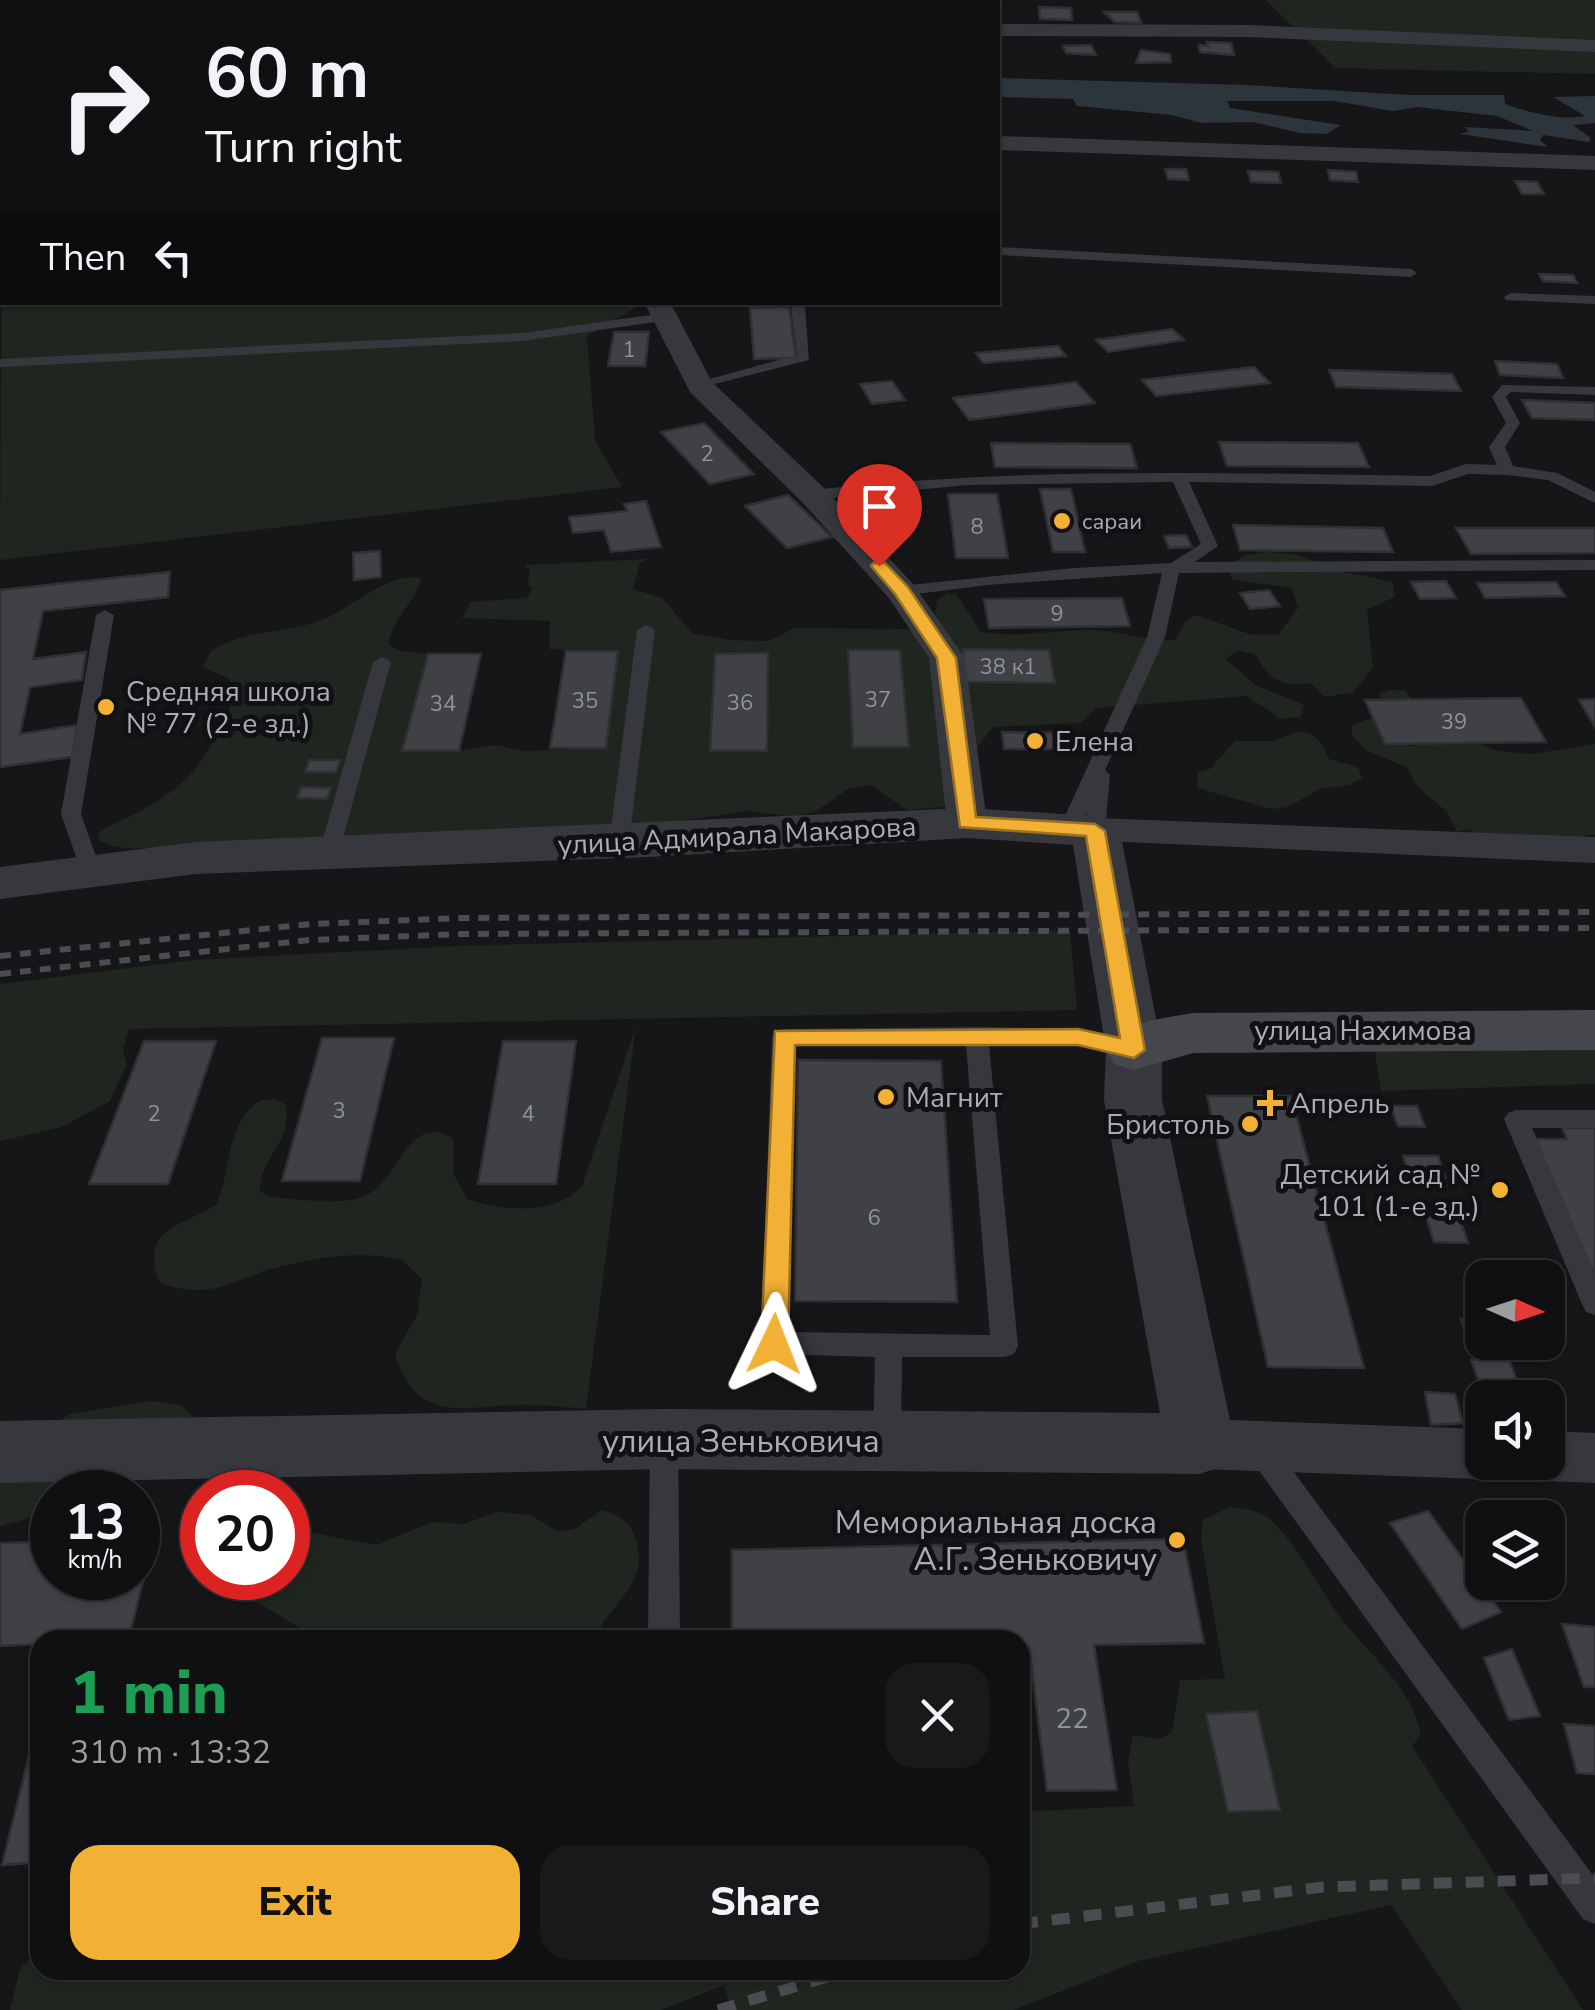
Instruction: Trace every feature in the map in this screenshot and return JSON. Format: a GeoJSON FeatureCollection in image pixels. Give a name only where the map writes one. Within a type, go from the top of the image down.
{"type":"FeatureCollection","features":[{"type":"Feature","properties":{"kind":"main road","name":"улица Нахимова"},"geometry":{"type":"LineString","coordinates":[[1134,1050],[1154,1040],[1209,1032],[1595,1030]]}},
{"type":"Feature","properties":{"kind":"street"},"geometry":{"type":"LineString","coordinates":[[1000,30],[1247,30],[1595,46]]}},
{"type":"Feature","properties":{"kind":"street"},"geometry":{"type":"LineString","coordinates":[[1000,142],[1595,163]]}},
{"type":"Feature","properties":{"kind":"street"},"geometry":{"type":"LineString","coordinates":[[661,310],[700,386],[813,494],[902,590],[946,658],[967,822]]}},
{"type":"Feature","properties":{"kind":"street","name":"улица Адмирала Макарова"},"geometry":{"type":"LineString","coordinates":[[0,883],[196,858],[619,842],[967,822],[1595,850]]}},
{"type":"Feature","properties":{"kind":"street"},"geometry":{"type":"LineString","coordinates":[[1082,830],[1095,994],[1134,1050],[1133,1100],[1229,1445]]}},
{"type":"Feature","properties":{"kind":"street","name":"улица Зеньковича"},"geometry":{"type":"LineString","coordinates":[[0,1452],[664,1439],[1229,1445],[1465,1453]]}},
{"type":"Feature","properties":{"kind":"street"},"geometry":{"type":"LineString","coordinates":[[1565,1457],[1595,1458]]}},
{"type":"Feature","properties":{"kind":"lane"},"geometry":{"type":"LineString","coordinates":[[1000,251],[1411,273]]}},
{"type":"Feature","properties":{"kind":"lane"},"geometry":{"type":"LineString","coordinates":[[1510,297],[1595,300]]}},
{"type":"Feature","properties":{"kind":"lane"},"geometry":{"type":"LineString","coordinates":[[700,386],[804,357],[798,308]]}},
{"type":"Feature","properties":{"kind":"lane"},"geometry":{"type":"LineString","coordinates":[[0,363],[523,337],[661,310]]}},
{"type":"Feature","properties":{"kind":"lane"},"geometry":{"type":"LineString","coordinates":[[1507,470],[1496,448],[1513,423],[1499,397],[1506,388],[1595,390]]}},
{"type":"Feature","properties":{"kind":"lane"},"geometry":{"type":"LineString","coordinates":[[813,494],[891,484],[1180,479],[1432,481],[1466,470],[1507,470],[1552,476],[1595,498]]}},
{"type":"Feature","properties":{"kind":"lane"},"geometry":{"type":"LineString","coordinates":[[1082,830],[1102,754],[1156,636],[1171,570],[1210,546],[1180,479]]}},
{"type":"Feature","properties":{"kind":"lane"},"geometry":{"type":"LineString","coordinates":[[902,590],[984,578],[1171,570],[1595,565]]}},
{"type":"Feature","properties":{"kind":"lane"},"geometry":{"type":"LineString","coordinates":[[91,872],[71,814],[105,615]]}},
{"type":"Feature","properties":{"kind":"lane"},"geometry":{"type":"LineString","coordinates":[[619,842],[646,630]]}},
{"type":"Feature","properties":{"kind":"lane"},"geometry":{"type":"LineString","coordinates":[[329,853],[382,662]]}},
{"type":"Feature","properties":{"kind":"lane"},"geometry":{"type":"LineString","coordinates":[[976,1035],[1004,1346],[774,1344],[783,1036],[976,1035],[1078,1037],[1134,1050]]}},
{"type":"Feature","properties":{"kind":"lane"},"geometry":{"type":"LineString","coordinates":[[1595,1119],[1516,1120],[1595,1304]]}},
{"type":"Feature","properties":{"kind":"lane"},"geometry":{"type":"LineString","coordinates":[[887,1442],[888,1346]]}},
{"type":"Feature","properties":{"kind":"lane"},"geometry":{"type":"LineString","coordinates":[[664,1439],[664,1630]]}},
{"type":"Feature","properties":{"kind":"lane"},"geometry":{"type":"LineString","coordinates":[[1229,1445],[1595,1907]]}},
{"type":"Feature","properties":{"kind":"shaded area"},"geometry":{"type":"Polygon","coordinates":[[[1266,0],[1595,0],[1595,74],[1335,68],[1266,0]]]}},
{"type":"Feature","properties":{"kind":"shaded area"},"geometry":{"type":"Polygon","coordinates":[[[1000,78],[1247,85],[1409,95],[1504,95],[1505,104],[1566,117],[1585,116],[1553,97],[1595,96],[1595,123],[1573,125],[1591,138],[1589,142],[1543,135],[1540,140],[1548,147],[1460,134],[1469,131],[1464,127],[1533,131],[1497,116],[1417,107],[1393,111],[1334,101],[1227,101],[1230,108],[1341,125],[1327,134],[1300,133],[1253,122],[1202,123],[1171,115],[1077,106],[1073,99],[1000,97],[1000,78]]]}},
{"type":"Feature","properties":{"kind":"shaded area"},"geometry":{"type":"Polygon","coordinates":[[[1,305],[641,305],[587,336],[595,440],[622,487],[0,560],[1,305]]]}},
{"type":"Feature","properties":{"kind":"shaded area"},"geometry":{"type":"Polygon","coordinates":[[[1245,555],[1299,555],[1340,571],[1393,582],[1395,597],[1367,609],[1373,668],[1353,692],[1325,697],[1310,683],[1277,680],[1256,655],[1238,650],[1225,659],[1257,686],[1304,705],[1300,717],[1281,719],[1247,696],[1096,708],[1081,723],[993,727],[974,752],[952,806],[907,810],[871,785],[848,789],[816,811],[796,817],[748,811],[666,823],[179,853],[119,847],[99,840],[104,829],[157,801],[181,783],[207,752],[226,716],[232,693],[228,678],[203,667],[211,651],[252,635],[324,619],[398,579],[421,579],[394,627],[389,645],[401,651],[428,654],[402,750],[459,751],[496,745],[524,751],[606,748],[618,652],[549,649],[550,621],[462,618],[470,602],[526,598],[533,589],[528,584],[530,570],[524,565],[648,559],[640,563],[633,589],[662,598],[692,633],[728,640],[769,641],[795,628],[908,629],[935,616],[937,600],[948,593],[957,595],[981,632],[1091,630],[1175,640],[1185,622],[1196,615],[1249,634],[1278,635],[1298,608],[1292,588],[1233,580],[1226,567],[1245,555]]]}},
{"type":"Feature","properties":{"kind":"shaded area"},"geometry":{"type":"Polygon","coordinates":[[[1406,690],[1415,706],[1403,738],[1410,746],[1468,739],[1497,751],[1532,754],[1595,744],[1595,835],[1512,842],[1481,836],[1469,829],[1457,832],[1447,812],[1417,786],[1406,767],[1367,751],[1351,734],[1353,725],[1389,712],[1379,694],[1406,690]]]}},
{"type":"Feature","properties":{"kind":"shaded area"},"geometry":{"type":"Polygon","coordinates":[[[1297,732],[1318,739],[1329,759],[1358,767],[1362,778],[1350,785],[1319,789],[1288,807],[1272,809],[1197,788],[1198,772],[1210,769],[1235,741],[1273,741],[1297,732]]]}},
{"type":"Feature","properties":{"kind":"shaded area"},"geometry":{"type":"Polygon","coordinates":[[[1070,930],[1077,1010],[129,1029],[123,1050],[127,1064],[110,1101],[62,1127],[0,1141],[0,984],[193,960],[455,946],[1070,930]]]}},
{"type":"Feature","properties":{"kind":"shaded area"},"geometry":{"type":"Polygon","coordinates":[[[636,1026],[586,1409],[525,1405],[460,1408],[443,1406],[415,1392],[395,1354],[417,1315],[422,1279],[402,1260],[372,1255],[325,1258],[279,1267],[208,1289],[177,1288],[159,1282],[155,1250],[159,1239],[216,1205],[235,1134],[249,1110],[261,1100],[275,1099],[286,1105],[284,1130],[261,1179],[260,1191],[270,1197],[331,1201],[365,1196],[377,1188],[413,1141],[437,1132],[453,1138],[454,1175],[467,1199],[528,1208],[571,1196],[582,1186],[636,1026]]]}},
{"type":"Feature","properties":{"kind":"shaded area"},"geometry":{"type":"Polygon","coordinates":[[[1595,1047],[1595,1084],[1381,1091],[1375,1053],[1383,1048],[1595,1047]]]}},
{"type":"Feature","properties":{"kind":"shaded area"},"geometry":{"type":"Polygon","coordinates":[[[151,1401],[181,1405],[192,1415],[162,1438],[98,1470],[30,1470],[30,1518],[0,1526],[0,1476],[68,1414],[151,1401]]]}},
{"type":"Feature","properties":{"kind":"shaded area"},"geometry":{"type":"Polygon","coordinates":[[[1230,1507],[1247,1509],[1269,1518],[1282,1531],[1346,1625],[1398,1684],[1416,1717],[1421,1736],[1412,1746],[1583,2010],[1462,2010],[1391,1905],[1138,1961],[1014,2010],[732,2010],[724,1985],[661,2010],[10,2010],[21,1966],[30,1960],[30,1980],[1030,1980],[1030,1811],[1134,1806],[1128,1761],[1133,1735],[1160,1739],[1172,1732],[1180,1680],[1225,1679],[1201,1541],[1203,1520],[1230,1507]]]}},
{"type":"Feature","properties":{"kind":"shaded area"},"geometry":{"type":"Polygon","coordinates":[[[601,1510],[627,1523],[634,1533],[638,1569],[599,1630],[303,1630],[257,1602],[310,1600],[310,1532],[377,1545],[432,1522],[464,1524],[497,1512],[530,1515],[559,1532],[575,1529],[601,1510]]]}},
{"type":"Feature","properties":{"kind":"building"},"geometry":{"type":"Polygon","coordinates":[[[1039,7],[1071,8],[1072,20],[1040,19],[1039,7]]]}},
{"type":"Feature","properties":{"kind":"building"},"geometry":{"type":"Polygon","coordinates":[[[1104,12],[1137,12],[1141,23],[1115,22],[1104,12]]]}},
{"type":"Feature","properties":{"kind":"building"},"geometry":{"type":"Polygon","coordinates":[[[1207,42],[1231,43],[1234,55],[1200,52],[1199,45],[1208,46],[1207,42]]]}},
{"type":"Feature","properties":{"kind":"building"},"geometry":{"type":"Polygon","coordinates":[[[1091,45],[1096,55],[1066,53],[1063,46],[1091,45]]]}},
{"type":"Feature","properties":{"kind":"building"},"geometry":{"type":"Polygon","coordinates":[[[1141,50],[1170,54],[1171,62],[1136,63],[1141,50]]]}},
{"type":"Feature","properties":{"kind":"building"},"geometry":{"type":"Polygon","coordinates":[[[1165,169],[1186,169],[1189,180],[1168,179],[1165,169]]]}},
{"type":"Feature","properties":{"kind":"building"},"geometry":{"type":"Polygon","coordinates":[[[1328,170],[1356,172],[1358,182],[1330,180],[1328,170]]]}},
{"type":"Feature","properties":{"kind":"building"},"geometry":{"type":"Polygon","coordinates":[[[1248,171],[1278,172],[1281,183],[1251,182],[1248,171]]]}},
{"type":"Feature","properties":{"kind":"building"},"geometry":{"type":"Polygon","coordinates":[[[1515,181],[1537,182],[1544,194],[1522,194],[1515,181]]]}},
{"type":"Feature","properties":{"kind":"building"},"geometry":{"type":"Polygon","coordinates":[[[1539,274],[1573,275],[1577,283],[1543,281],[1539,274]]]}},
{"type":"Feature","properties":{"kind":"building"},"geometry":{"type":"Polygon","coordinates":[[[789,307],[796,358],[754,359],[750,308],[789,307]]]}},
{"type":"Feature","properties":{"kind":"building"},"geometry":{"type":"Polygon","coordinates":[[[1172,329],[1184,340],[1108,352],[1096,340],[1172,329]]]}},
{"type":"Feature","properties":{"kind":"building"},"geometry":{"type":"Polygon","coordinates":[[[614,332],[649,332],[645,366],[608,366],[614,332]]]}},
{"type":"Feature","properties":{"kind":"building"},"geometry":{"type":"Polygon","coordinates":[[[1058,346],[1066,356],[983,363],[976,353],[1058,346]]]}},
{"type":"Feature","properties":{"kind":"building"},"geometry":{"type":"Polygon","coordinates":[[[1495,361],[1557,364],[1563,378],[1500,375],[1495,361]]]}},
{"type":"Feature","properties":{"kind":"building"},"geometry":{"type":"Polygon","coordinates":[[[1254,367],[1270,383],[1156,396],[1142,380],[1254,367]]]}},
{"type":"Feature","properties":{"kind":"building"},"geometry":{"type":"Polygon","coordinates":[[[1329,370],[1452,374],[1461,391],[1336,387],[1329,370]]]}},
{"type":"Feature","properties":{"kind":"building"},"geometry":{"type":"Polygon","coordinates":[[[892,381],[905,400],[872,404],[860,384],[892,381]]]}},
{"type":"Feature","properties":{"kind":"building"},"geometry":{"type":"Polygon","coordinates":[[[1076,382],[1095,403],[969,420],[953,398],[1076,382]]]}},
{"type":"Feature","properties":{"kind":"building"},"geometry":{"type":"Polygon","coordinates":[[[1522,400],[1595,403],[1595,420],[1532,418],[1522,400]]]}},
{"type":"Feature","properties":{"kind":"building"},"geometry":{"type":"Polygon","coordinates":[[[704,423],[754,474],[710,484],[661,432],[704,423]]]}},
{"type":"Feature","properties":{"kind":"building"},"geometry":{"type":"Polygon","coordinates":[[[1219,442],[1358,443],[1369,467],[1227,466],[1219,442]]]}},
{"type":"Feature","properties":{"kind":"building"},"geometry":{"type":"Polygon","coordinates":[[[991,443],[1130,444],[1137,468],[995,467],[991,443]]]}},
{"type":"Feature","properties":{"kind":"building","name":"сараи"},"geometry":{"type":"Polygon","coordinates":[[[1040,489],[1071,489],[1085,552],[1053,552],[1040,489]]]}},
{"type":"Feature","properties":{"kind":"building"},"geometry":{"type":"Polygon","coordinates":[[[948,494],[997,494],[1008,558],[956,558],[948,494]]]}},
{"type":"Feature","properties":{"kind":"building"},"geometry":{"type":"Polygon","coordinates":[[[788,495],[832,537],[787,548],[745,506],[788,495]]]}},
{"type":"Feature","properties":{"kind":"building"},"geometry":{"type":"Polygon","coordinates":[[[646,501],[661,547],[611,552],[604,530],[573,533],[569,517],[627,511],[624,504],[646,501]]]}},
{"type":"Feature","properties":{"kind":"building"},"geometry":{"type":"Polygon","coordinates":[[[1233,525],[1383,528],[1393,552],[1240,550],[1233,525]]]}},
{"type":"Feature","properties":{"kind":"building"},"geometry":{"type":"Polygon","coordinates":[[[1456,528],[1595,528],[1595,553],[1471,554],[1456,528]]]}},
{"type":"Feature","properties":{"kind":"building"},"geometry":{"type":"Polygon","coordinates":[[[1186,535],[1192,547],[1169,548],[1164,536],[1186,535]]]}},
{"type":"Feature","properties":{"kind":"building"},"geometry":{"type":"Polygon","coordinates":[[[380,551],[381,577],[354,580],[353,553],[380,551]]]}},
{"type":"Feature","properties":{"kind":"building"},"geometry":{"type":"Polygon","coordinates":[[[170,572],[168,597],[43,611],[33,659],[86,652],[82,680],[30,687],[20,734],[77,725],[72,757],[0,767],[0,590],[170,572]]]}},
{"type":"Feature","properties":{"kind":"building"},"geometry":{"type":"Polygon","coordinates":[[[1446,581],[1456,598],[1420,599],[1411,582],[1446,581]]]}},
{"type":"Feature","properties":{"kind":"building"},"geometry":{"type":"Polygon","coordinates":[[[1556,582],[1565,596],[1485,598],[1477,583],[1556,582]]]}},
{"type":"Feature","properties":{"kind":"building"},"geometry":{"type":"Polygon","coordinates":[[[1269,590],[1280,606],[1250,609],[1240,593],[1269,590]]]}},
{"type":"Feature","properties":{"kind":"building"},"geometry":{"type":"Polygon","coordinates":[[[1122,598],[1130,626],[989,628],[984,599],[1122,598]]]}},
{"type":"Feature","properties":{"kind":"building"},"geometry":{"type":"Polygon","coordinates":[[[963,649],[1049,650],[1055,683],[965,682],[963,649]]]}},
{"type":"Feature","properties":{"kind":"building"},"geometry":{"type":"Polygon","coordinates":[[[848,650],[900,650],[909,747],[853,747],[848,650]]]}},
{"type":"Feature","properties":{"kind":"building"},"geometry":{"type":"Polygon","coordinates":[[[566,651],[618,651],[606,748],[550,748],[566,651]]]}},
{"type":"Feature","properties":{"kind":"building"},"geometry":{"type":"Polygon","coordinates":[[[768,653],[767,751],[710,751],[715,654],[768,653]]]}},
{"type":"Feature","properties":{"kind":"building"},"geometry":{"type":"Polygon","coordinates":[[[428,654],[481,654],[459,751],[402,751],[428,654]]]}},
{"type":"Feature","properties":{"kind":"building"},"geometry":{"type":"Polygon","coordinates":[[[1521,698],[1546,742],[1385,744],[1365,700],[1521,698]]]}},
{"type":"Feature","properties":{"kind":"building"},"geometry":{"type":"Polygon","coordinates":[[[1595,699],[1595,727],[1579,700],[1595,699]]]}},
{"type":"Feature","properties":{"kind":"building","name":"Елена"},"geometry":{"type":"Polygon","coordinates":[[[1002,732],[1066,733],[1068,749],[1004,749],[1002,732]]]}},
{"type":"Feature","properties":{"kind":"building"},"geometry":{"type":"Polygon","coordinates":[[[309,760],[340,760],[336,772],[305,772],[309,760]]]}},
{"type":"Feature","properties":{"kind":"building"},"geometry":{"type":"Polygon","coordinates":[[[301,787],[331,788],[327,799],[297,798],[301,787]]]}},
{"type":"Feature","properties":{"kind":"building"},"geometry":{"type":"Polygon","coordinates":[[[322,1038],[394,1038],[360,1181],[282,1181],[322,1038]]]}},
{"type":"Feature","properties":{"kind":"building"},"geometry":{"type":"Polygon","coordinates":[[[144,1041],[216,1041],[168,1184],[89,1184],[144,1041]]]}},
{"type":"Feature","properties":{"kind":"building"},"geometry":{"type":"Polygon","coordinates":[[[503,1041],[576,1041],[556,1184],[478,1184],[503,1041]]]}},
{"type":"Feature","properties":{"kind":"building"},"geometry":{"type":"Polygon","coordinates":[[[798,1060],[941,1061],[957,1302],[795,1301],[798,1060]]]}},
{"type":"Feature","properties":{"kind":"building"},"geometry":{"type":"Polygon","coordinates":[[[1207,1096],[1291,1096],[1364,1368],[1268,1367],[1207,1096]]]}},
{"type":"Feature","properties":{"kind":"building"},"geometry":{"type":"Polygon","coordinates":[[[1390,1106],[1417,1106],[1425,1127],[1398,1126],[1390,1106]]]}},
{"type":"Feature","properties":{"kind":"building"},"geometry":{"type":"Polygon","coordinates":[[[1562,1128],[1595,1128],[1595,1287],[1531,1139],[1567,1139],[1562,1128]]]}},
{"type":"Feature","properties":{"kind":"building"},"geometry":{"type":"Polygon","coordinates":[[[1403,1156],[1438,1156],[1448,1185],[1412,1184],[1403,1156]]]}},
{"type":"Feature","properties":{"kind":"building"},"geometry":{"type":"Polygon","coordinates":[[[1425,1213],[1458,1213],[1468,1243],[1434,1242],[1425,1213]]]}},
{"type":"Feature","properties":{"kind":"building"},"geometry":{"type":"Polygon","coordinates":[[[1471,1360],[1509,1360],[1517,1380],[1478,1380],[1471,1360]]]}},
{"type":"Feature","properties":{"kind":"building"},"geometry":{"type":"Polygon","coordinates":[[[1425,1392],[1455,1394],[1463,1423],[1431,1425],[1425,1392]]]}},
{"type":"Feature","properties":{"kind":"building"},"geometry":{"type":"Polygon","coordinates":[[[1428,1511],[1465,1562],[1465,1600],[1492,1600],[1501,1612],[1462,1629],[1390,1523],[1428,1511]]]}},
{"type":"Feature","properties":{"kind":"building"},"geometry":{"type":"Polygon","coordinates":[[[1183,1539],[1204,1643],[1094,1645],[1117,1790],[1047,1791],[1030,1630],[732,1630],[732,1550],[1183,1539]]]}},
{"type":"Feature","properties":{"kind":"building"},"geometry":{"type":"Polygon","coordinates":[[[30,1542],[30,1600],[138,1600],[131,1630],[30,1630],[30,1644],[0,1646],[0,1543],[30,1542]]]}},
{"type":"Feature","properties":{"kind":"building"},"geometry":{"type":"Polygon","coordinates":[[[1562,1624],[1595,1627],[1595,1687],[1584,1687],[1562,1624]]]}},
{"type":"Feature","properties":{"kind":"building"},"geometry":{"type":"Polygon","coordinates":[[[1512,1649],[1540,1716],[1509,1720],[1484,1658],[1512,1649]]]}},
{"type":"Feature","properties":{"kind":"building"},"geometry":{"type":"Polygon","coordinates":[[[1257,1711],[1280,1810],[1228,1812],[1206,1714],[1257,1711]]]}},
{"type":"Feature","properties":{"kind":"building"},"geometry":{"type":"Polygon","coordinates":[[[1564,1724],[1595,1726],[1595,1774],[1577,1773],[1564,1724]]]}},
{"type":"Feature","properties":{"kind":"building"},"geometry":{"type":"Polygon","coordinates":[[[29,1756],[30,1863],[2,1865],[29,1756]]]}},
{"type":"Feature","properties":{"kind":"railway"},"geometry":{"type":"LineString","coordinates":[[0,956],[311,924],[463,918],[1595,912]]}},
{"type":"Feature","properties":{"kind":"railway"},"geometry":{"type":"LineString","coordinates":[[0,974],[309,940],[463,934],[1595,928]]}},
{"type":"Feature","properties":{"kind":"railway"},"geometry":{"type":"LineString","coordinates":[[1030,1923],[1323,1887],[1595,1878]]}},
{"type":"Feature","properties":{"kind":"railway"},"geometry":{"type":"LineString","coordinates":[[718,2010],[817,1980]]}},
{"type":"Feature","properties":{"kind":"place","name":"сараи"},"geometry":{"type":"Point","coordinates":[1062,521]}},
{"type":"Feature","properties":{"kind":"place","name":"Средняя школа № 77 (2-е зд.)"},"geometry":{"type":"Point","coordinates":[106,707]}},
{"type":"Feature","properties":{"kind":"place","name":"Елена"},"geometry":{"type":"Point","coordinates":[1035,741]}},
{"type":"Feature","properties":{"kind":"place","name":"Магнит"},"geometry":{"type":"Point","coordinates":[886,1097]}},
{"type":"Feature","properties":{"kind":"place","name":"Апрель"},"geometry":{"type":"Point","coordinates":[1270,1103]}},
{"type":"Feature","properties":{"kind":"place","name":"Бристоль"},"geometry":{"type":"Point","coordinates":[1250,1124]}},
{"type":"Feature","properties":{"kind":"place","name":"Детский сад № 101 (1-е зд.)"},"geometry":{"type":"Point","coordinates":[1500,1190]}},
{"type":"Feature","properties":{"kind":"place","name":"Мемориальная доска А.Г. Зеньковичу"},"geometry":{"type":"Point","coordinates":[1177,1540]}},
{"type":"Feature","properties":{"kind":"route"},"geometry":{"type":"LineString","coordinates":[[774,1344],[783,1036],[1078,1037],[1134,1050],[1095,831],[967,822],[946,658],[902,590],[879,566]]}}]}
